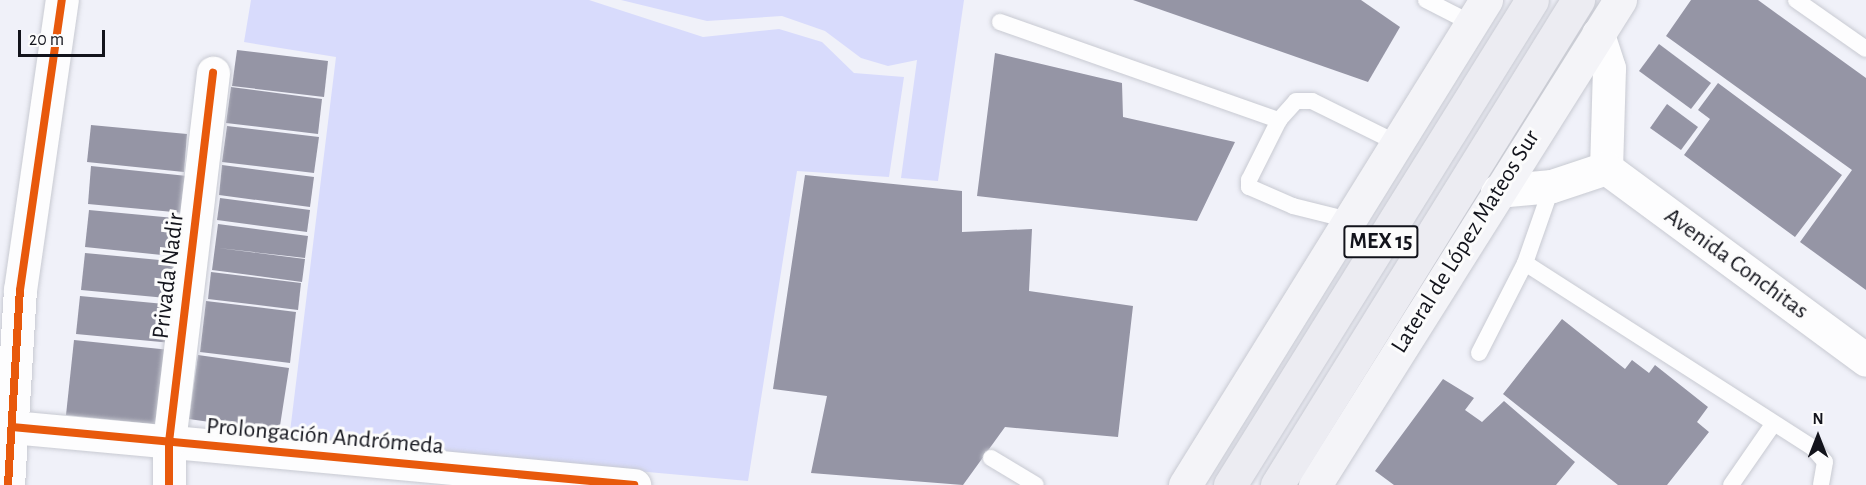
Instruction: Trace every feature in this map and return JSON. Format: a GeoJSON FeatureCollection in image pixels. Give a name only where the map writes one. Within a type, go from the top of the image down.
{"type":"FeatureCollection","features":[{"type":"Feature","properties":{"kind":"main road","name":"MEX 15"},"geometry":{"type":"LineString","coordinates":[[1230,485],[1532,0]]}},
{"type":"Feature","properties":{"kind":"main road","name":"MEX 15"},"geometry":{"type":"LineString","coordinates":[[1277,485],[1578,0]]}},
{"type":"Feature","properties":{"kind":"main road","name":"Lateral de López Mateos Sur"},"geometry":{"type":"LineString","coordinates":[[1315,485],[1497,191],[1620,0]]}},
{"type":"Feature","properties":{"kind":"main road"},"geometry":{"type":"LineString","coordinates":[[1185,485],[1478,11]]}},
{"type":"Feature","properties":{"kind":"street"},"geometry":{"type":"LineString","coordinates":[[8,485],[12,427],[10,297],[62,0]]}},
{"type":"Feature","properties":{"kind":"street"},"geometry":{"type":"LineString","coordinates":[[1497,191],[1552,186],[1606,168],[1609,68],[1598,34]]}},
{"type":"Feature","properties":{"kind":"street","name":"Privada Nadir"},"geometry":{"type":"LineString","coordinates":[[169,485],[170,442],[213,73]]}},
{"type":"Feature","properties":{"kind":"street","name":"Avenida Conchitas"},"geometry":{"type":"LineString","coordinates":[[1606,168],[1866,360]]}},
{"type":"Feature","properties":{"kind":"street","name":"Prolongación Andrómeda"},"geometry":{"type":"LineString","coordinates":[[12,427],[634,485]]}},
{"type":"Feature","properties":{"kind":"lane"},"geometry":{"type":"LineString","coordinates":[[1426,0],[1478,11]]}},
{"type":"Feature","properties":{"kind":"lane"},"geometry":{"type":"LineString","coordinates":[[1796,0],[1866,49]]}},
{"type":"Feature","properties":{"kind":"lane"},"geometry":{"type":"LineString","coordinates":[[1000,22],[1279,120]]}},
{"type":"Feature","properties":{"kind":"lane"},"geometry":{"type":"LineString","coordinates":[[1349,220],[1293,206],[1250,187],[1249,180],[1279,120],[1296,101],[1312,101],[1397,143]]}},
{"type":"Feature","properties":{"kind":"lane"},"geometry":{"type":"LineString","coordinates":[[1479,353],[1525,263],[1552,186]]}},
{"type":"Feature","properties":{"kind":"lane"},"geometry":{"type":"LineString","coordinates":[[1525,263],[1820,454],[1825,462],[1821,485]]}},
{"type":"Feature","properties":{"kind":"lane"},"geometry":{"type":"LineString","coordinates":[[1731,485],[1774,423]]}},
{"type":"Feature","properties":{"kind":"lane"},"geometry":{"type":"LineString","coordinates":[[991,458],[1036,485]]}},
{"type":"Feature","properties":{"kind":"shaded area"},"geometry":{"type":"Polygon","coordinates":[[[251,0],[589,0],[703,37],[779,29],[822,42],[854,73],[904,77],[889,177],[797,171],[748,481],[289,440],[336,57],[244,42],[251,0]]]}},
{"type":"Feature","properties":{"kind":"shaded area"},"geometry":{"type":"Polygon","coordinates":[[[621,0],[964,0],[938,181],[901,178],[917,60],[888,66],[861,58],[825,31],[782,16],[707,21],[621,0]]]}},
{"type":"Feature","properties":{"kind":"building"},"geometry":{"type":"Polygon","coordinates":[[[1133,0],[1361,0],[1400,27],[1368,82],[1133,0]]]}},
{"type":"Feature","properties":{"kind":"building"},"geometry":{"type":"Polygon","coordinates":[[[1691,0],[1758,0],[1866,78],[1866,290],[1800,242],[1852,170],[1666,36],[1691,0]]]}},
{"type":"Feature","properties":{"kind":"building"},"geometry":{"type":"Polygon","coordinates":[[[1659,44],[1711,83],[1691,109],[1639,71],[1659,44]]]}},
{"type":"Feature","properties":{"kind":"building"},"geometry":{"type":"Polygon","coordinates":[[[237,50],[328,61],[324,97],[232,86],[237,50]]]}},
{"type":"Feature","properties":{"kind":"building"},"geometry":{"type":"Polygon","coordinates":[[[995,53],[1122,83],[1123,117],[1235,142],[1197,221],[977,196],[995,53]]]}},
{"type":"Feature","properties":{"kind":"building"},"geometry":{"type":"Polygon","coordinates":[[[1718,83],[1842,175],[1795,237],[1684,155],[1710,119],[1698,110],[1718,83]]]}},
{"type":"Feature","properties":{"kind":"building"},"geometry":{"type":"Polygon","coordinates":[[[231,87],[322,99],[318,134],[226,123],[231,87]]]}},
{"type":"Feature","properties":{"kind":"building"},"geometry":{"type":"Polygon","coordinates":[[[1667,104],[1698,127],[1681,150],[1650,128],[1667,104]]]}},
{"type":"Feature","properties":{"kind":"building"},"geometry":{"type":"Polygon","coordinates":[[[91,125],[187,134],[184,172],[87,162],[91,125]]]}},
{"type":"Feature","properties":{"kind":"building"},"geometry":{"type":"Polygon","coordinates":[[[227,126],[319,137],[314,173],[222,162],[227,126]]]}},
{"type":"Feature","properties":{"kind":"building"},"geometry":{"type":"Polygon","coordinates":[[[222,165],[314,177],[310,207],[219,195],[222,165]]]}},
{"type":"Feature","properties":{"kind":"building"},"geometry":{"type":"Polygon","coordinates":[[[91,166],[187,176],[184,213],[88,204],[91,166]]]}},
{"type":"Feature","properties":{"kind":"building"},"geometry":{"type":"Polygon","coordinates":[[[805,175],[962,191],[962,232],[1032,229],[1029,291],[1133,306],[1118,437],[1005,427],[963,485],[811,473],[827,396],[773,389],[805,175]]]}},
{"type":"Feature","properties":{"kind":"building"},"geometry":{"type":"Polygon","coordinates":[[[220,198],[310,210],[307,232],[217,220],[220,198]]]}},
{"type":"Feature","properties":{"kind":"building"},"geometry":{"type":"Polygon","coordinates":[[[89,210],[185,219],[181,257],[85,247],[89,210]]]}},
{"type":"Feature","properties":{"kind":"building"},"geometry":{"type":"Polygon","coordinates":[[[218,224],[308,236],[305,258],[218,248],[305,259],[302,282],[212,270],[218,224]]]}},
{"type":"Feature","properties":{"kind":"building"},"geometry":{"type":"Polygon","coordinates":[[[85,253],[181,262],[177,299],[81,290],[85,253]]]}},
{"type":"Feature","properties":{"kind":"building"},"geometry":{"type":"Polygon","coordinates":[[[211,272],[301,283],[298,310],[208,299],[211,272]]]}},
{"type":"Feature","properties":{"kind":"building"},"geometry":{"type":"Polygon","coordinates":[[[80,296],[175,305],[172,343],[76,334],[80,296]]]}},
{"type":"Feature","properties":{"kind":"building"},"geometry":{"type":"Polygon","coordinates":[[[206,301],[296,312],[290,363],[200,352],[206,301]]]}},
{"type":"Feature","properties":{"kind":"building"},"geometry":{"type":"Polygon","coordinates":[[[1562,319],[1625,369],[1632,360],[1649,373],[1655,365],[1708,407],[1697,422],[1709,432],[1667,485],[1618,485],[1503,394],[1562,319]]]}},
{"type":"Feature","properties":{"kind":"building"},"geometry":{"type":"Polygon","coordinates":[[[74,340],[170,350],[162,425],[66,415],[74,340]]]}},
{"type":"Feature","properties":{"kind":"building"},"geometry":{"type":"Polygon","coordinates":[[[198,355],[289,368],[279,432],[189,419],[198,355]]]}},
{"type":"Feature","properties":{"kind":"building"},"geometry":{"type":"Polygon","coordinates":[[[1443,379],[1474,398],[1465,410],[1482,422],[1504,401],[1575,462],[1556,485],[1394,485],[1375,471],[1443,379]]]}},
{"type":"Feature","properties":{"kind":"cycle path"},"geometry":{"type":"LineString","coordinates":[[8,485],[20,290],[62,0]]}},
{"type":"Feature","properties":{"kind":"cycle path"},"geometry":{"type":"LineString","coordinates":[[169,485],[169,442],[213,73]]}},
{"type":"Feature","properties":{"kind":"cycle path"},"geometry":{"type":"LineString","coordinates":[[12,427],[634,485]]}}]}
